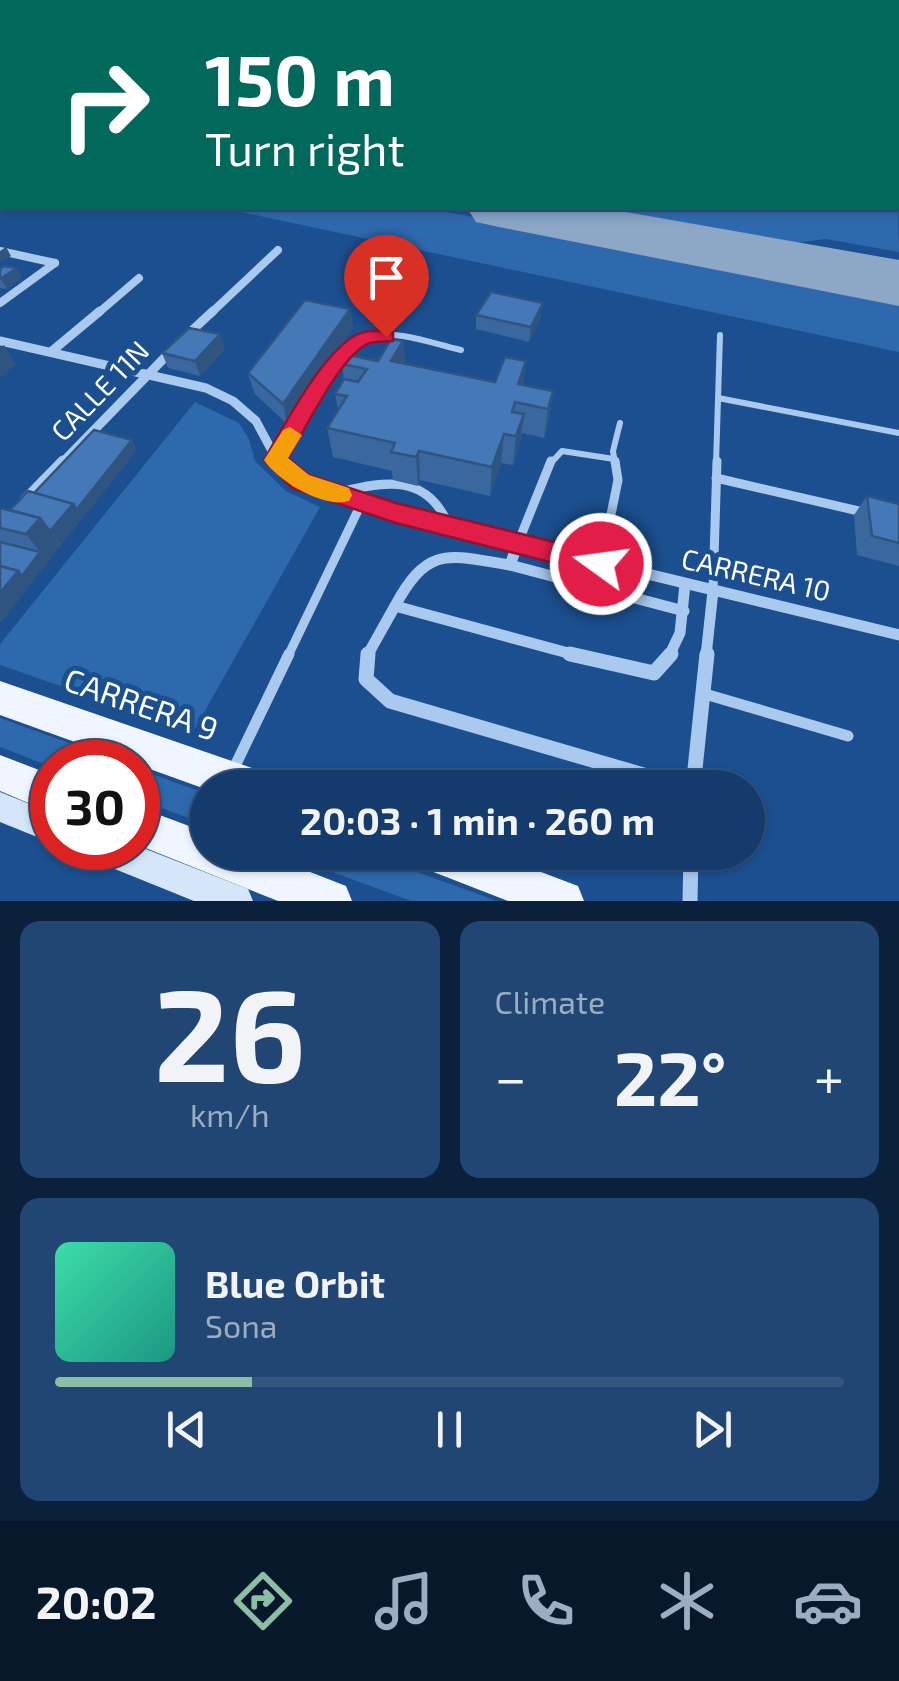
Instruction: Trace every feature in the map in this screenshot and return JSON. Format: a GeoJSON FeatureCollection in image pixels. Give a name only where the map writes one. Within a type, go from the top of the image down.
{"type":"FeatureCollection","features":[{"type":"Feature","properties":{"kind":"main road","name":"CARRERA 9"},"geometry":{"type":"LineString","coordinates":[[0,698],[205,770]]}},
{"type":"Feature","properties":{"kind":"main road"},"geometry":{"type":"LineString","coordinates":[[0,774],[30,786]]}},
{"type":"Feature","properties":{"kind":"main road"},"geometry":{"type":"LineString","coordinates":[[160,842],[226,890],[331,901]]}},
{"type":"Feature","properties":{"kind":"main road"},"geometry":{"type":"LineString","coordinates":[[480,870],[564,901]]}},
{"type":"Feature","properties":{"kind":"street","name":"CALLE 11N"},"geometry":{"type":"LineString","coordinates":[[13,512],[146,374],[278,250]]}},
{"type":"Feature","properties":{"kind":"street"},"geometry":{"type":"LineString","coordinates":[[0,251],[55,263],[0,303]]}},
{"type":"Feature","properties":{"kind":"street"},"geometry":{"type":"LineString","coordinates":[[52,351],[139,278]]}},
{"type":"Feature","properties":{"kind":"street"},"geometry":{"type":"LineString","coordinates":[[0,341],[146,374]]}},
{"type":"Feature","properties":{"kind":"street","name":"CARRERA 10"},"geometry":{"type":"LineString","coordinates":[[146,374],[206,388],[233,400],[256,421],[276,460],[301,482],[449,526],[899,635]]}},
{"type":"Feature","properties":{"kind":"street"},"geometry":{"type":"LineString","coordinates":[[510,564],[518,543]]}},
{"type":"Feature","properties":{"kind":"street"},"geometry":{"type":"LineString","coordinates":[[629,770],[390,701],[366,680],[367,656],[410,574],[421,563],[444,555],[510,564],[684,611]]}},
{"type":"Feature","properties":{"kind":"street"},"geometry":{"type":"LineString","coordinates":[[396,606],[654,673],[668,661],[679,642],[685,584]]}},
{"type":"Feature","properties":{"kind":"street"},"geometry":{"type":"LineString","coordinates":[[694,770],[705,694],[713,591]]}},
{"type":"Feature","properties":{"kind":"street"},"geometry":{"type":"LineString","coordinates":[[0,807],[30,819]]}},
{"type":"Feature","properties":{"kind":"street"},"geometry":{"type":"LineString","coordinates":[[160,868],[226,890]]}},
{"type":"Feature","properties":{"kind":"street"},"geometry":{"type":"LineString","coordinates":[[690,901],[691,870]]}},
{"type":"Feature","properties":{"kind":"lane"},"geometry":{"type":"LineString","coordinates":[[713,591],[720,335]]}},
{"type":"Feature","properties":{"kind":"lane"},"geometry":{"type":"LineString","coordinates":[[276,460],[331,370],[353,345],[367,337],[386,337],[461,350]]}},
{"type":"Feature","properties":{"kind":"lane"},"geometry":{"type":"LineString","coordinates":[[718,398],[899,433]]}},
{"type":"Feature","properties":{"kind":"lane"},"geometry":{"type":"LineString","coordinates":[[601,564],[618,480],[614,459],[620,422]]}},
{"type":"Feature","properties":{"kind":"lane"},"geometry":{"type":"LineString","coordinates":[[518,543],[553,457],[562,451],[614,459]]}},
{"type":"Feature","properties":{"kind":"lane"},"geometry":{"type":"LineString","coordinates":[[716,478],[875,515]]}},
{"type":"Feature","properties":{"kind":"lane"},"geometry":{"type":"LineString","coordinates":[[337,494],[384,481],[422,490],[435,498],[449,526]]}},
{"type":"Feature","properties":{"kind":"lane"},"geometry":{"type":"LineString","coordinates":[[248,770],[362,502]]}},
{"type":"Feature","properties":{"kind":"lane"},"geometry":{"type":"LineString","coordinates":[[705,694],[848,736]]}},
{"type":"Feature","properties":{"kind":"shaded area"},"geometry":{"type":"Polygon","coordinates":[[[231,210],[437,210],[899,298],[899,352],[231,210]]]}},
{"type":"Feature","properties":{"kind":"shaded area"},"geometry":{"type":"Polygon","coordinates":[[[570,210],[898,210],[899,252],[826,239],[771,246],[570,210]]]}},
{"type":"Feature","properties":{"kind":"shaded area"},"geometry":{"type":"Polygon","coordinates":[[[195,402],[239,423],[249,439],[255,461],[286,491],[320,507],[193,732],[0,665],[0,644],[195,402]]]}},
{"type":"Feature","properties":{"kind":"shaded area"},"geometry":{"type":"Polygon","coordinates":[[[0,718],[60,740],[30,740],[30,759],[0,747],[0,718]]]}},
{"type":"Feature","properties":{"kind":"shaded area"},"geometry":{"type":"Polygon","coordinates":[[[160,777],[190,788],[190,819],[160,807],[160,777]]]}},
{"type":"Feature","properties":{"kind":"shaded area"},"geometry":{"type":"Polygon","coordinates":[[[327,870],[412,870],[497,901],[411,901],[327,870]]]}},
{"type":"Feature","properties":{"kind":"building"},"geometry":{"type":"Polygon","coordinates":[[[17,268],[0,279],[0,269],[17,268]]]}},
{"type":"Feature","properties":{"kind":"building"},"geometry":{"type":"Polygon","coordinates":[[[491,292],[543,303],[531,327],[476,315],[491,292]]]}},
{"type":"Feature","properties":{"kind":"building"},"geometry":{"type":"Polygon","coordinates":[[[305,300],[350,309],[283,404],[248,373],[305,300]]]}},
{"type":"Feature","properties":{"kind":"building"},"geometry":{"type":"Polygon","coordinates":[[[189,328],[220,334],[195,361],[162,353],[189,328]]]}},
{"type":"Feature","properties":{"kind":"building"},"geometry":{"type":"Polygon","coordinates":[[[391,339],[403,341],[391,361],[495,382],[505,357],[526,361],[518,384],[553,391],[548,409],[515,402],[512,412],[524,414],[516,436],[504,434],[492,467],[419,451],[416,457],[391,452],[395,443],[327,428],[347,396],[335,394],[344,379],[358,382],[367,369],[342,364],[348,355],[378,361],[391,339]]]}},
{"type":"Feature","properties":{"kind":"building"},"geometry":{"type":"Polygon","coordinates":[[[94,430],[132,440],[77,509],[73,504],[34,493],[94,430]]]}},
{"type":"Feature","properties":{"kind":"building"},"geometry":{"type":"Polygon","coordinates":[[[28,491],[73,504],[50,531],[40,518],[10,510],[28,491]]]}},
{"type":"Feature","properties":{"kind":"building"},"geometry":{"type":"Polygon","coordinates":[[[867,496],[899,504],[899,543],[872,536],[867,496]]]}},
{"type":"Feature","properties":{"kind":"building"},"geometry":{"type":"Polygon","coordinates":[[[0,508],[40,518],[26,534],[0,528],[0,508]]]}},
{"type":"Feature","properties":{"kind":"building"},"geometry":{"type":"Polygon","coordinates":[[[0,542],[40,552],[22,576],[0,566],[0,542]]]}},
{"type":"Feature","properties":{"kind":"building"},"geometry":{"type":"Polygon","coordinates":[[[0,566],[18,571],[0,593],[0,566]]]}},
{"type":"Feature","properties":{"kind":"runway"},"geometry":{"type":"LineString","coordinates":[[510,210],[899,283]]}},
{"type":"Feature","properties":{"kind":"slow traffic"},"geometry":{"type":"LineString","coordinates":[[290,435],[276,460],[301,482],[340,495]]}},
{"type":"Feature","properties":{"kind":"route"},"geometry":{"type":"LineString","coordinates":[[386,337],[367,337],[353,345],[331,370],[276,460],[301,482],[396,513],[601,564]]}}]}
